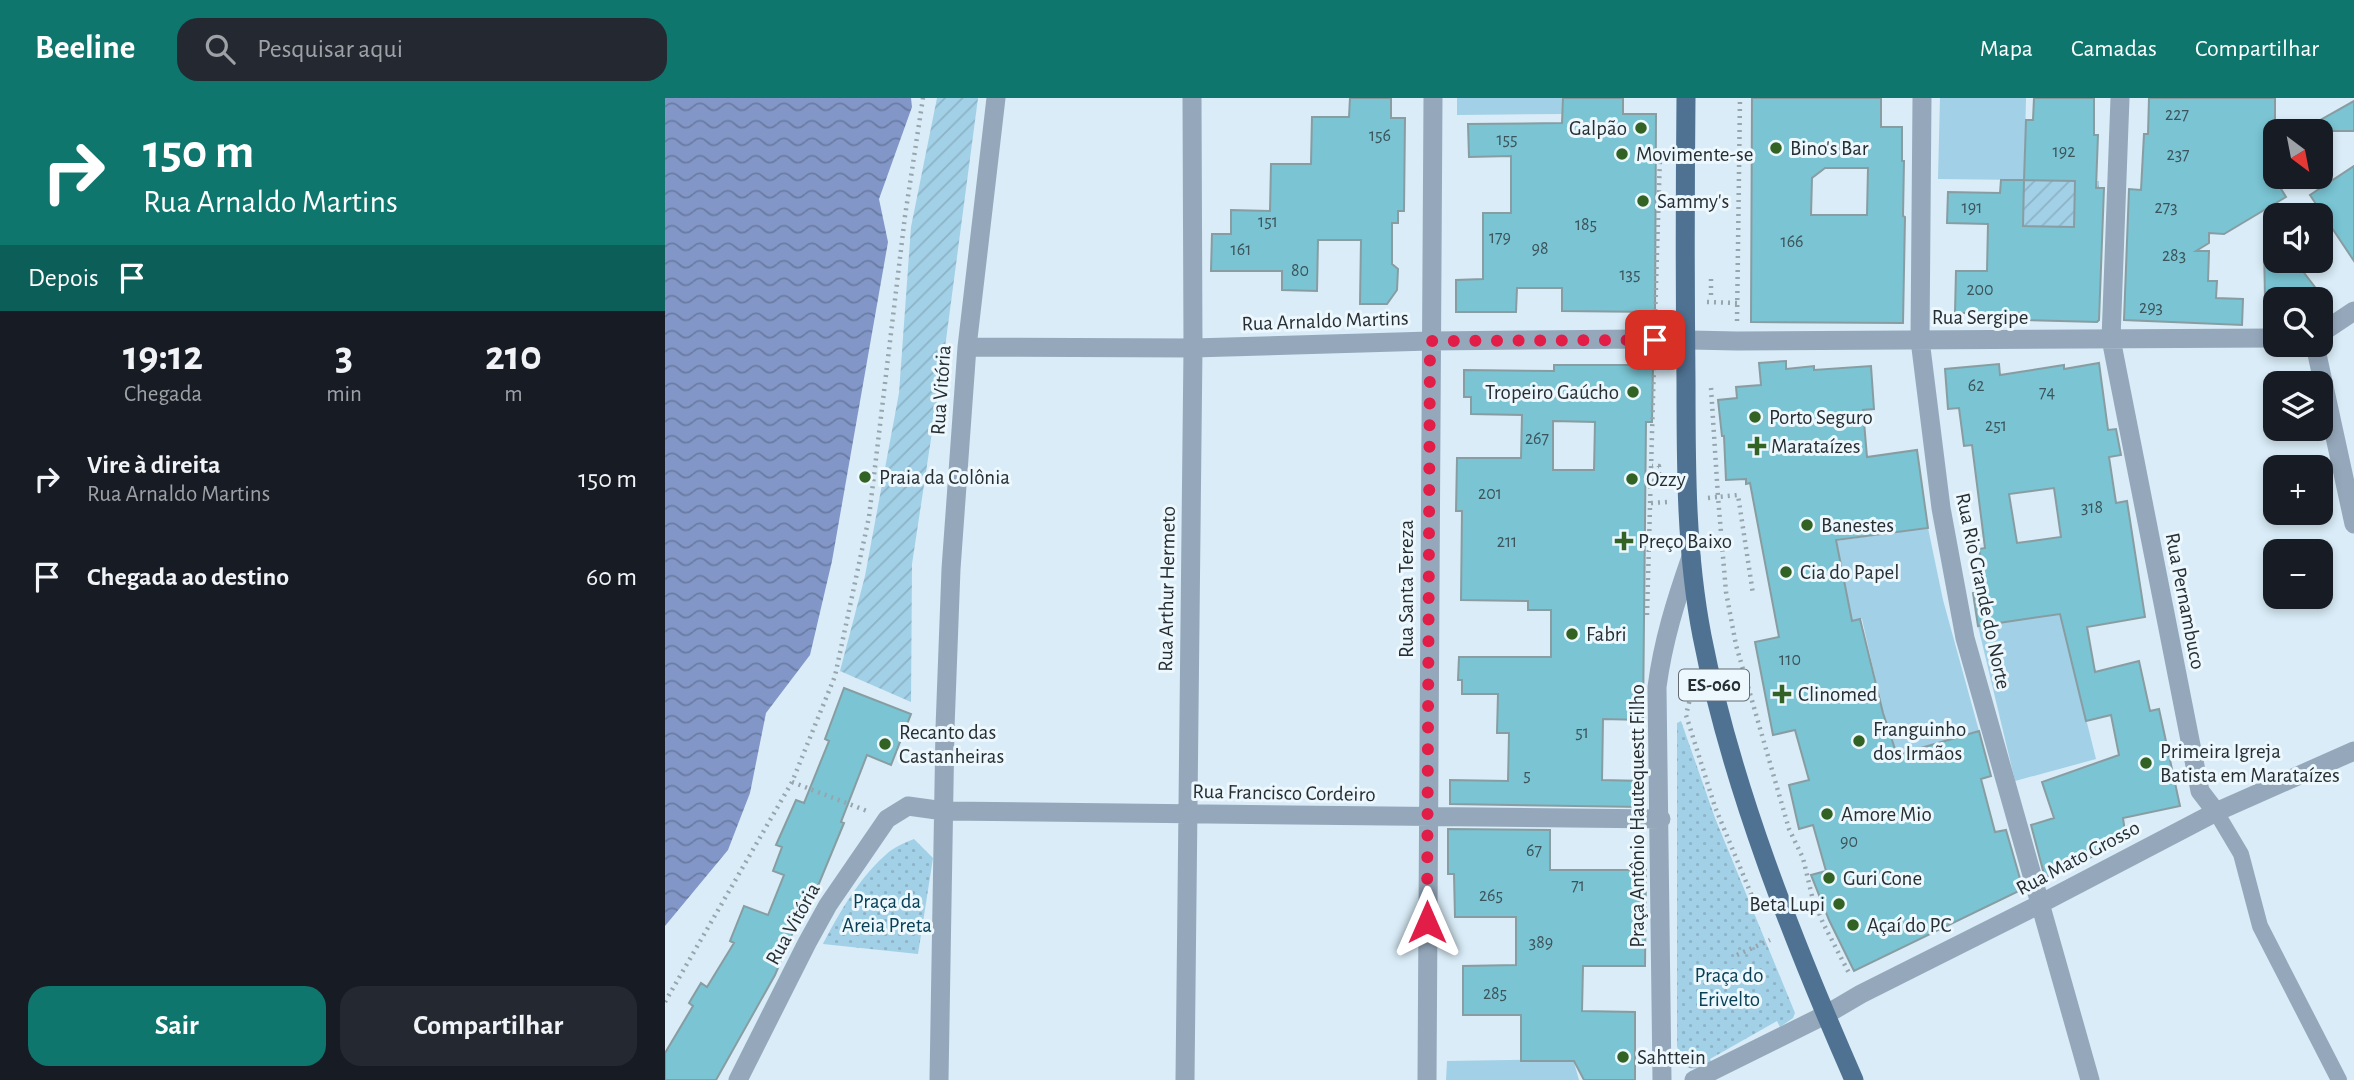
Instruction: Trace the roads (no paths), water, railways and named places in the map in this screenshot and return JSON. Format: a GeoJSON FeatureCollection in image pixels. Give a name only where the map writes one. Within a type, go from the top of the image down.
{"type":"FeatureCollection","features":[{"type":"Feature","properties":{"kind":"main road","name":"ES-060"},"geometry":{"type":"LineString","coordinates":[[1686,98],[1686,479],[1691,557],[1702,637],[1749,810],[1792,929],[1854,1080]]}},
{"type":"Feature","properties":{"kind":"street","name":"Rua Vitória"},"geometry":{"type":"LineString","coordinates":[[939,1080],[945,728],[951,569],[967,347],[996,98]]}},
{"type":"Feature","properties":{"kind":"street","name":"Rua Arthur Hermeto"},"geometry":{"type":"LineString","coordinates":[[1185,1080],[1193,348],[1192,98]]}},
{"type":"Feature","properties":{"kind":"street","name":"Rua Santa Tereza"},"geometry":{"type":"LineString","coordinates":[[1427,1080],[1433,98]]}},
{"type":"Feature","properties":{"kind":"street","name":"Rua Rio Grande do Norte"},"geometry":{"type":"LineString","coordinates":[[1922,98],[1920,340],[1941,508],[1965,638],[2090,1080]]}},
{"type":"Feature","properties":{"kind":"street","name":"Rua Pernambuco"},"geometry":{"type":"LineString","coordinates":[[2120,98],[2111,339],[2200,791],[2215,812]]}},
{"type":"Feature","properties":{"kind":"street"},"geometry":{"type":"LineString","coordinates":[[2333,325],[2354,311]]}},
{"type":"Feature","properties":{"kind":"street","name":"Rua Sergipe"},"geometry":{"type":"LineString","coordinates":[[1685,340],[2263,338]]}},
{"type":"Feature","properties":{"kind":"street","name":"Rua Arnaldo Martins"},"geometry":{"type":"LineString","coordinates":[[967,347],[1193,348],[1430,341],[1685,340]]}},
{"type":"Feature","properties":{"kind":"street"},"geometry":{"type":"LineString","coordinates":[[2318,357],[2354,524]]}},
{"type":"Feature","properties":{"kind":"street","name":"Praça Antônio Hautequestt Filho"},"geometry":{"type":"LineString","coordinates":[[1662,1080],[1661,819],[1657,687],[1661,652],[1691,557]]}},
{"type":"Feature","properties":{"kind":"street","name":"Rua Mato Grosso"},"geometry":{"type":"LineString","coordinates":[[1694,1080],[1827,1014],[2215,812],[2354,751]]}},
{"type":"Feature","properties":{"kind":"street","name":"Rua Vitória"},"geometry":{"type":"LineString","coordinates":[[739,1080],[828,905],[887,819],[908,806]]}},
{"type":"Feature","properties":{"kind":"street","name":"Rua Francisco Cordeiro"},"geometry":{"type":"LineString","coordinates":[[908,806],[944,811],[1661,819]]}},
{"type":"Feature","properties":{"kind":"lane","name":"Rua Pernambuco"},"geometry":{"type":"LineString","coordinates":[[2215,812],[2241,854],[2260,926],[2339,1080]]}},
{"type":"Feature","properties":{"kind":"water"},"geometry":{"type":"Polygon","coordinates":[[[665,98],[911,98],[912,107],[879,199],[888,242],[832,561],[810,655],[766,713],[750,793],[728,850],[665,926],[665,98]]]}},
{"type":"Feature","properties":{"kind":"place","name":"Galpão"},"geometry":{"type":"Point","coordinates":[1641,128]}},
{"type":"Feature","properties":{"kind":"place","name":"Bino's Bar"},"geometry":{"type":"Point","coordinates":[1776,148]}},
{"type":"Feature","properties":{"kind":"place","name":"Movimente-se"},"geometry":{"type":"Point","coordinates":[1622,154]}},
{"type":"Feature","properties":{"kind":"place","name":"Sammy's"},"geometry":{"type":"Point","coordinates":[1643,201]}},
{"type":"Feature","properties":{"kind":"place","name":"Tropeiro Gaúcho"},"geometry":{"type":"Point","coordinates":[1633,392]}},
{"type":"Feature","properties":{"kind":"place","name":"Porto Seguro"},"geometry":{"type":"Point","coordinates":[1755,417]}},
{"type":"Feature","properties":{"kind":"place","name":"Marataízes"},"geometry":{"type":"Point","coordinates":[1757,446]}},
{"type":"Feature","properties":{"kind":"place","name":"Praia da Colônia"},"geometry":{"type":"Point","coordinates":[865,477]}},
{"type":"Feature","properties":{"kind":"place","name":"Ozzy"},"geometry":{"type":"Point","coordinates":[1632,479]}},
{"type":"Feature","properties":{"kind":"place","name":"Banestes"},"geometry":{"type":"Point","coordinates":[1807,525]}},
{"type":"Feature","properties":{"kind":"place","name":"Preço Baixo"},"geometry":{"type":"Point","coordinates":[1624,541]}},
{"type":"Feature","properties":{"kind":"place","name":"Cia do Papel"},"geometry":{"type":"Point","coordinates":[1786,572]}},
{"type":"Feature","properties":{"kind":"place","name":"Fabri"},"geometry":{"type":"Point","coordinates":[1572,634]}},
{"type":"Feature","properties":{"kind":"place","name":"Clinomed"},"geometry":{"type":"Point","coordinates":[1782,694]}},
{"type":"Feature","properties":{"kind":"place","name":"Franguinho dos Irmãos"},"geometry":{"type":"Point","coordinates":[1859,741]}},
{"type":"Feature","properties":{"kind":"place","name":"Recanto das Castanheiras"},"geometry":{"type":"Point","coordinates":[885,744]}},
{"type":"Feature","properties":{"kind":"place","name":"Primeira Igreja Batista em Marataízes"},"geometry":{"type":"Point","coordinates":[2146,763]}},
{"type":"Feature","properties":{"kind":"place","name":"Amore Mio"},"geometry":{"type":"Point","coordinates":[1827,814]}},
{"type":"Feature","properties":{"kind":"place","name":"Guri Cone"},"geometry":{"type":"Point","coordinates":[1829,878]}},
{"type":"Feature","properties":{"kind":"place","name":"Beta Lupi"},"geometry":{"type":"Point","coordinates":[1839,904]}},
{"type":"Feature","properties":{"kind":"place","name":"Açaí do PC"},"geometry":{"type":"Point","coordinates":[1853,925]}},
{"type":"Feature","properties":{"kind":"place","name":"Sahttein"},"geometry":{"type":"Point","coordinates":[1623,1057]}},
{"type":"Feature","properties":{"kind":"park label","name":"Praça da Areia Preta"},"geometry":{"type":"Point","coordinates":[887,913]}},
{"type":"Feature","properties":{"kind":"park label","name":"Praça do Erivelto"},"geometry":{"type":"Point","coordinates":[1729,987]}}]}
